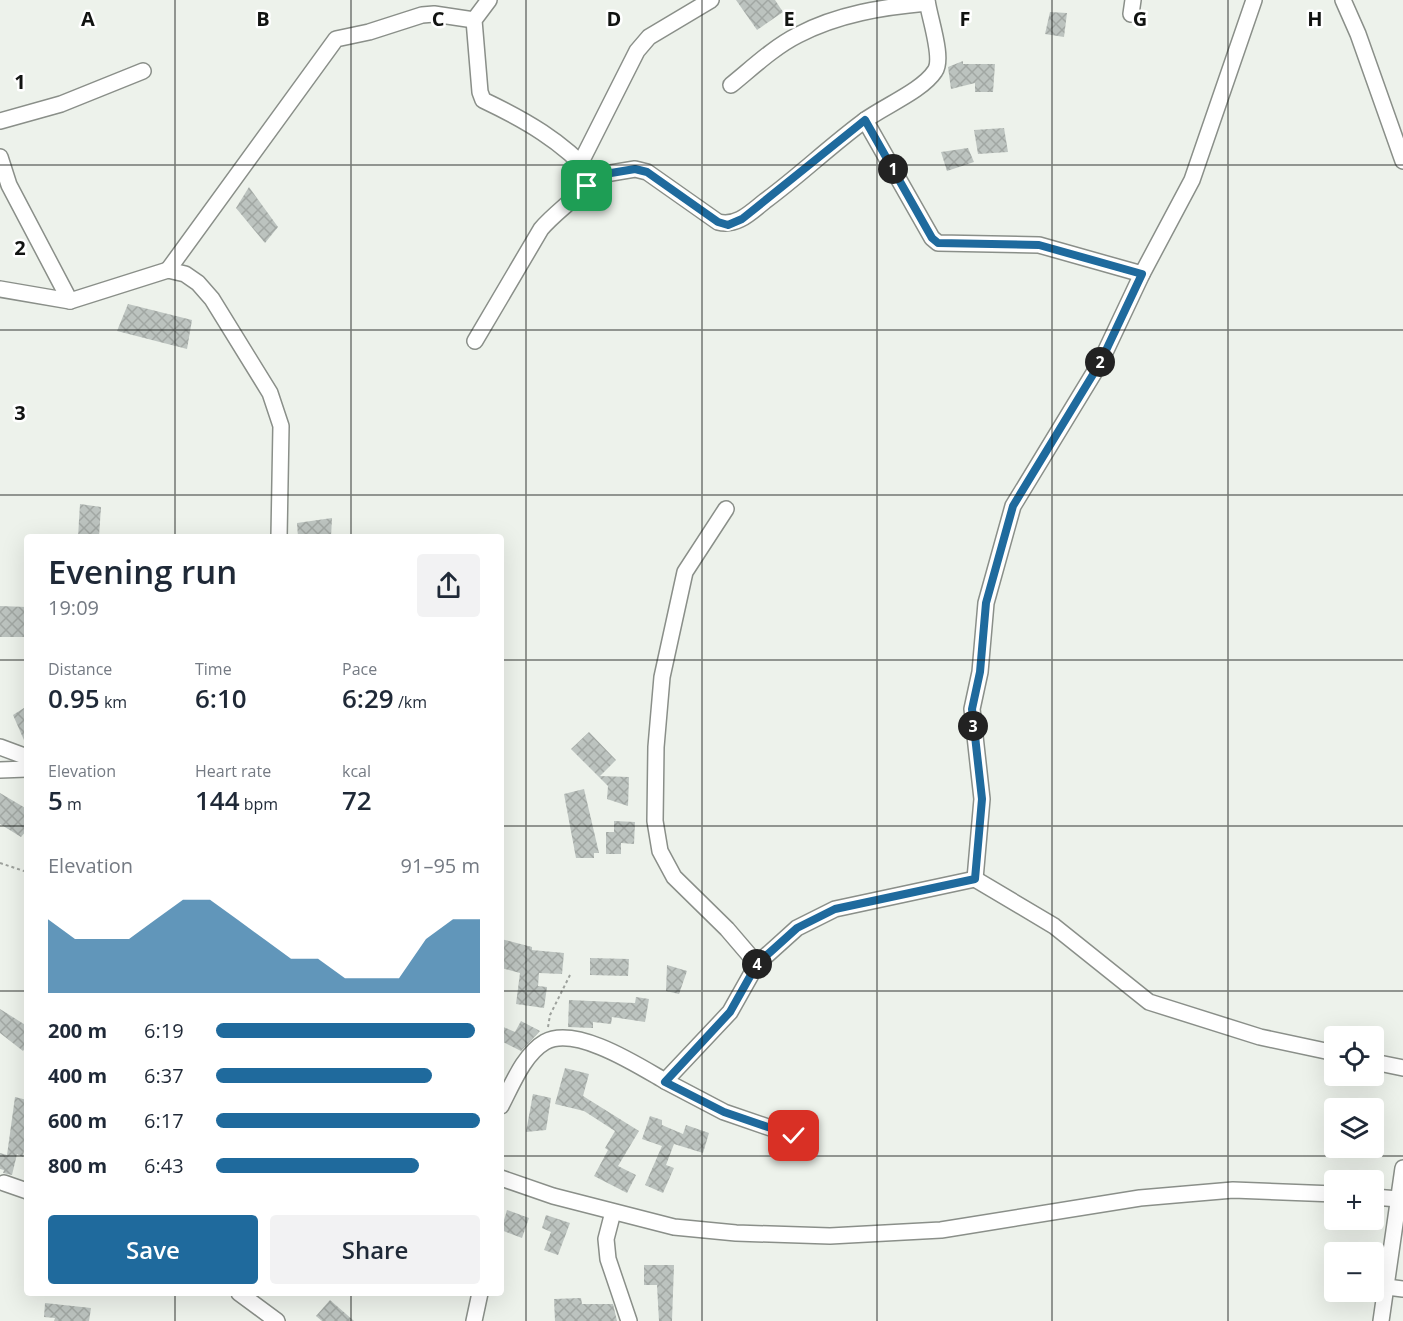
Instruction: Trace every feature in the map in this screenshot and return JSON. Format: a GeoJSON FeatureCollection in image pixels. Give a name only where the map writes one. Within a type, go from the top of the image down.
{"type":"FeatureCollection","features":[{"type":"Feature","properties":{"kind":"street"},"geometry":{"type":"LineString","coordinates":[[489,0],[474,21],[480,92],[483,100],[548,134],[581,162],[593,176]]}},
{"type":"Feature","properties":{"kind":"street"},"geometry":{"type":"LineString","coordinates":[[581,162],[637,51],[649,37],[711,0]]}},
{"type":"Feature","properties":{"kind":"street"},"geometry":{"type":"LineString","coordinates":[[975,879],[982,799],[972,709],[980,672],[986,603],[1013,506],[1100,363],[1142,274],[1192,180],[1254,0]]}},
{"type":"Feature","properties":{"kind":"street"},"geometry":{"type":"LineString","coordinates":[[1343,0],[1358,34],[1403,161]]}},
{"type":"Feature","properties":{"kind":"street"},"geometry":{"type":"LineString","coordinates":[[475,341],[541,229],[553,215],[587,186],[593,176],[635,169],[647,172],[718,222],[728,225],[742,219],[865,120],[925,81],[936,70],[939,60],[927,2],[854,14],[797,35],[731,85]]}},
{"type":"Feature","properties":{"kind":"street"},"geometry":{"type":"LineString","coordinates":[[168,270],[336,39],[369,32],[422,15],[434,14],[474,21]]}},
{"type":"Feature","properties":{"kind":"street"},"geometry":{"type":"LineString","coordinates":[[0,121],[61,104],[143,71]]}},
{"type":"Feature","properties":{"kind":"street"},"geometry":{"type":"LineString","coordinates":[[865,120],[932,238],[938,243],[1039,245],[1142,274]]}},
{"type":"Feature","properties":{"kind":"street"},"geometry":{"type":"LineString","coordinates":[[0,158],[9,185],[70,301]]}},
{"type":"Feature","properties":{"kind":"street"},"geometry":{"type":"LineString","coordinates":[[0,289],[70,301],[168,270],[185,274],[212,299],[270,393],[281,426],[279,534]]}},
{"type":"Feature","properties":{"kind":"street"},"geometry":{"type":"LineString","coordinates":[[726,509],[685,572],[662,677],[656,747],[655,821],[660,851],[674,877],[727,929],[757,964]]}},
{"type":"Feature","properties":{"kind":"street"},"geometry":{"type":"LineString","coordinates":[[0,747],[24,756]]}},
{"type":"Feature","properties":{"kind":"street"},"geometry":{"type":"LineString","coordinates":[[0,770],[24,770]]}},
{"type":"Feature","properties":{"kind":"street"},"geometry":{"type":"LineString","coordinates":[[665,1082],[730,1012],[757,964],[797,928],[835,909],[975,879],[1054,926],[1149,1002],[1260,1037],[1324,1051]]}},
{"type":"Feature","properties":{"kind":"street"},"geometry":{"type":"LineString","coordinates":[[504,1101],[530,1056],[546,1041],[564,1038],[608,1048],[665,1082],[724,1112],[794,1136]]}},
{"type":"Feature","properties":{"kind":"street"},"geometry":{"type":"LineString","coordinates":[[1384,1064],[1403,1068]]}},
{"type":"Feature","properties":{"kind":"street"},"geometry":{"type":"LineString","coordinates":[[1381,1321],[1395,1288],[1398,1199],[1403,1168]]}},
{"type":"Feature","properties":{"kind":"street"},"geometry":{"type":"LineString","coordinates":[[504,1179],[553,1196],[674,1227],[736,1233],[830,1236],[941,1230],[1054,1210],[1163,1196],[1233,1190],[1324,1194]]}},
{"type":"Feature","properties":{"kind":"street"},"geometry":{"type":"LineString","coordinates":[[4,1183],[24,1190]]}},
{"type":"Feature","properties":{"kind":"street"},"geometry":{"type":"LineString","coordinates":[[1384,1198],[1398,1199]]}},
{"type":"Feature","properties":{"kind":"street"},"geometry":{"type":"LineString","coordinates":[[613,1212],[606,1239],[608,1259],[629,1321]]}},
{"type":"Feature","properties":{"kind":"street"},"geometry":{"type":"LineString","coordinates":[[243,1296],[277,1321]]}},
{"type":"Feature","properties":{"kind":"street"},"geometry":{"type":"LineString","coordinates":[[474,1321],[479,1296]]}},
{"type":"Feature","properties":{"kind":"path"},"geometry":{"type":"LineString","coordinates":[[0,863],[24,871]]}},
{"type":"Feature","properties":{"kind":"path"},"geometry":{"type":"LineString","coordinates":[[546,1041],[550,1015],[570,975]]}},
{"type":"Feature","properties":{"kind":"building"},"geometry":{"type":"Polygon","coordinates":[[[736,0],[775,0],[783,12],[757,30],[736,0]]]}},
{"type":"Feature","properties":{"kind":"building"},"geometry":{"type":"Polygon","coordinates":[[[1050,12],[1067,13],[1064,37],[1045,34],[1050,12]]]}},
{"type":"Feature","properties":{"kind":"building"},"geometry":{"type":"Polygon","coordinates":[[[963,61],[963,64],[995,64],[993,92],[975,92],[975,83],[951,89],[948,67],[963,61]]]}},
{"type":"Feature","properties":{"kind":"building"},"geometry":{"type":"Polygon","coordinates":[[[1004,128],[1008,152],[978,154],[974,130],[1004,128]]]}},
{"type":"Feature","properties":{"kind":"building"},"geometry":{"type":"Polygon","coordinates":[[[968,148],[974,162],[947,171],[941,152],[968,148]]]}},
{"type":"Feature","properties":{"kind":"building"},"geometry":{"type":"Polygon","coordinates":[[[249,187],[278,227],[265,243],[236,208],[249,187]]]}},
{"type":"Feature","properties":{"kind":"building"},"geometry":{"type":"Polygon","coordinates":[[[128,304],[192,320],[187,349],[117,331],[128,304]]]}},
{"type":"Feature","properties":{"kind":"building"},"geometry":{"type":"Polygon","coordinates":[[[80,504],[101,507],[99,534],[78,534],[80,504]]]}},
{"type":"Feature","properties":{"kind":"building"},"geometry":{"type":"Polygon","coordinates":[[[332,518],[331,534],[298,534],[297,523],[332,518]]]}},
{"type":"Feature","properties":{"kind":"building"},"geometry":{"type":"Polygon","coordinates":[[[0,606],[24,607],[24,637],[0,637],[0,606]]]}},
{"type":"Feature","properties":{"kind":"building"},"geometry":{"type":"Polygon","coordinates":[[[24,708],[24,740],[13,715],[24,708]]]}},
{"type":"Feature","properties":{"kind":"building"},"geometry":{"type":"Polygon","coordinates":[[[589,732],[616,760],[600,776],[629,777],[628,806],[607,799],[608,786],[571,749],[589,732]]]}},
{"type":"Feature","properties":{"kind":"building"},"geometry":{"type":"Polygon","coordinates":[[[584,789],[599,853],[594,853],[594,858],[576,858],[564,794],[584,789]]]}},
{"type":"Feature","properties":{"kind":"building"},"geometry":{"type":"Polygon","coordinates":[[[0,793],[24,807],[24,834],[21,837],[0,824],[0,793]]]}},
{"type":"Feature","properties":{"kind":"building"},"geometry":{"type":"Polygon","coordinates":[[[614,821],[635,822],[634,844],[621,843],[621,854],[606,854],[606,832],[614,832],[614,821]]]}},
{"type":"Feature","properties":{"kind":"building"},"geometry":{"type":"Polygon","coordinates":[[[504,940],[532,947],[532,950],[564,953],[562,974],[539,973],[538,986],[547,987],[544,1008],[516,1004],[520,973],[504,969],[504,940]]]}},
{"type":"Feature","properties":{"kind":"building"},"geometry":{"type":"Polygon","coordinates":[[[590,958],[629,959],[628,976],[590,975],[590,958]]]}},
{"type":"Feature","properties":{"kind":"building"},"geometry":{"type":"Polygon","coordinates":[[[667,965],[687,971],[679,994],[666,991],[667,965]]]}},
{"type":"Feature","properties":{"kind":"building"},"geometry":{"type":"Polygon","coordinates":[[[636,997],[649,999],[645,1022],[612,1017],[611,1024],[593,1022],[593,1028],[568,1027],[569,1000],[635,1003],[636,997]]]}},
{"type":"Feature","properties":{"kind":"building"},"geometry":{"type":"Polygon","coordinates":[[[0,1009],[24,1024],[23,1051],[0,1033],[0,1009]]]}},
{"type":"Feature","properties":{"kind":"building"},"geometry":{"type":"Polygon","coordinates":[[[521,1021],[540,1031],[521,1051],[504,1042],[504,1027],[515,1032],[521,1021]]]}},
{"type":"Feature","properties":{"kind":"building"},"geometry":{"type":"Polygon","coordinates":[[[565,1068],[589,1074],[583,1096],[639,1131],[618,1166],[636,1175],[627,1193],[594,1176],[608,1150],[605,1148],[615,1131],[584,1111],[555,1104],[565,1068]]]}},
{"type":"Feature","properties":{"kind":"building"},"geometry":{"type":"Polygon","coordinates":[[[533,1094],[551,1098],[546,1130],[526,1132],[533,1094]]]}},
{"type":"Feature","properties":{"kind":"building"},"geometry":{"type":"Polygon","coordinates":[[[15,1097],[24,1099],[24,1150],[23,1157],[17,1154],[12,1175],[3,1173],[4,1170],[0,1169],[0,1153],[7,1155],[15,1097]]]}},
{"type":"Feature","properties":{"kind":"building"},"geometry":{"type":"Polygon","coordinates":[[[650,1116],[662,1120],[662,1125],[683,1134],[686,1125],[709,1133],[703,1153],[674,1144],[666,1165],[674,1168],[663,1193],[645,1185],[662,1146],[642,1139],[650,1116]]]}},
{"type":"Feature","properties":{"kind":"building"},"geometry":{"type":"Polygon","coordinates":[[[507,1210],[529,1218],[522,1238],[504,1231],[507,1210]]]}},
{"type":"Feature","properties":{"kind":"building"},"geometry":{"type":"Polygon","coordinates":[[[546,1215],[570,1223],[558,1255],[544,1250],[551,1232],[542,1228],[546,1215]]]}},
{"type":"Feature","properties":{"kind":"building"},"geometry":{"type":"Polygon","coordinates":[[[644,1265],[674,1265],[672,1321],[659,1321],[657,1285],[644,1285],[644,1265]]]}},
{"type":"Feature","properties":{"kind":"building"},"geometry":{"type":"Polygon","coordinates":[[[581,1298],[582,1304],[613,1304],[617,1321],[555,1321],[554,1299],[581,1298]]]}},
{"type":"Feature","properties":{"kind":"building"},"geometry":{"type":"Polygon","coordinates":[[[330,1300],[354,1321],[322,1321],[316,1316],[330,1300]]]}},
{"type":"Feature","properties":{"kind":"building"},"geometry":{"type":"Polygon","coordinates":[[[45,1303],[91,1308],[89,1321],[54,1321],[55,1318],[44,1317],[45,1303]]]}},
{"type":"Feature","properties":{"kind":"route"},"geometry":{"type":"LineString","coordinates":[[587,186],[593,176],[635,169],[647,172],[718,222],[728,225],[742,219],[783,188],[865,120],[932,238],[938,243],[1039,245],[1142,274],[1100,363],[1068,420],[1013,506],[986,603],[980,672],[972,709],[982,799],[975,879],[835,909],[797,928],[757,964],[730,1012],[665,1082],[724,1112],[794,1136]]}}]}
